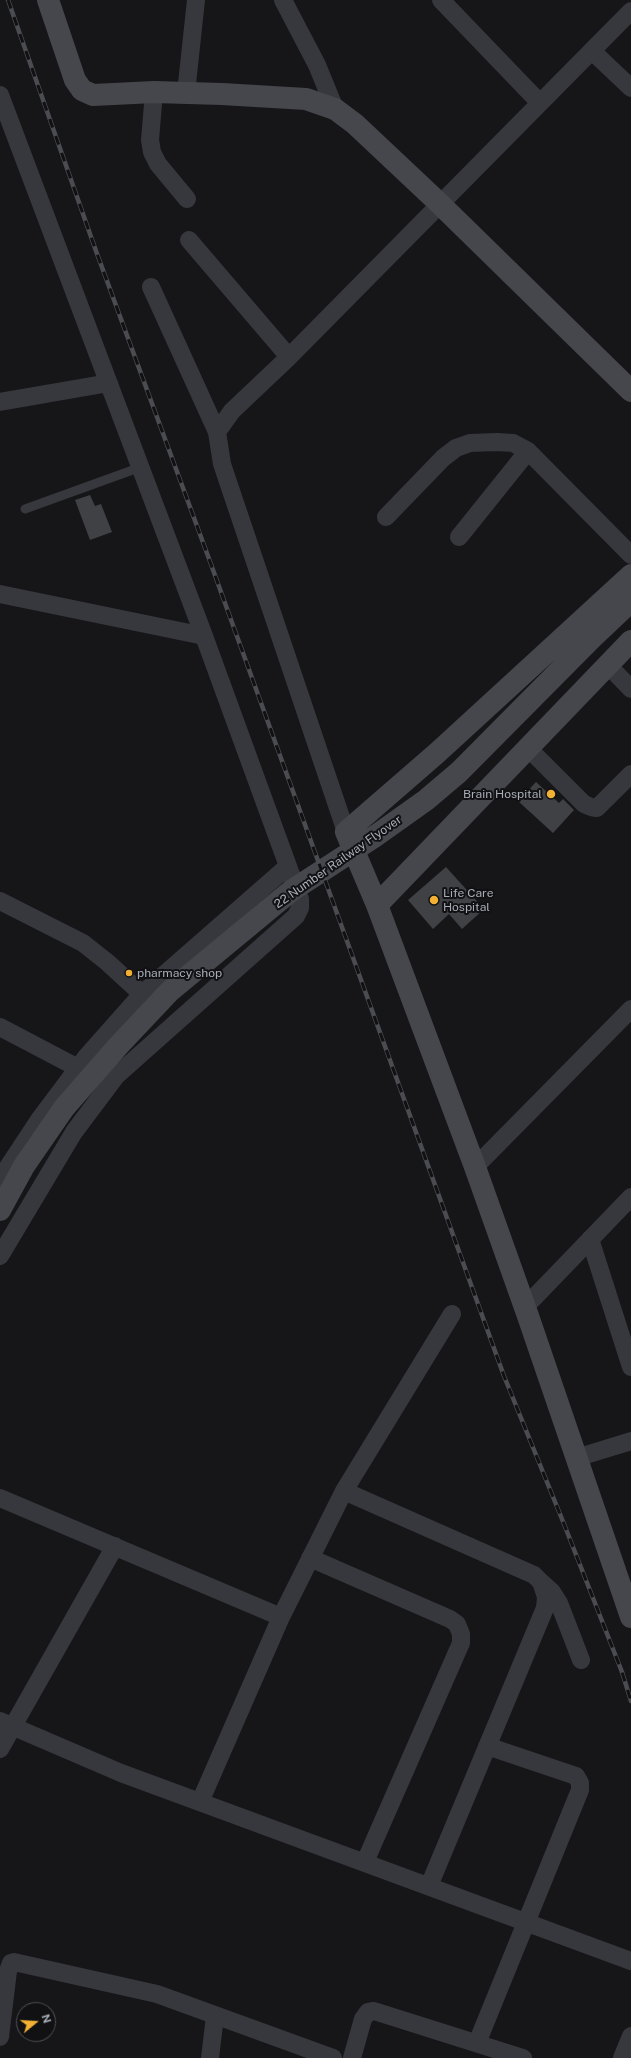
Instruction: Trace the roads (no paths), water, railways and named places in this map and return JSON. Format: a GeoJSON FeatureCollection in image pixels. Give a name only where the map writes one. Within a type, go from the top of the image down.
{"type":"FeatureCollection","features":[{"type":"Feature","properties":{"kind":"street"},"geometry":{"type":"LineString","coordinates":[[48,0],[75,80],[82,90],[93,95],[154,92],[306,99],[335,109],[355,124],[440,204],[631,391]]}},
{"type":"Feature","properties":{"kind":"street"},"geometry":{"type":"LineString","coordinates":[[186,93],[196,0]]}},
{"type":"Feature","properties":{"kind":"street"},"geometry":{"type":"LineString","coordinates":[[283,0],[317,65],[335,109]]}},
{"type":"Feature","properties":{"kind":"street"},"geometry":{"type":"LineString","coordinates":[[441,0],[540,103]]}},
{"type":"Feature","properties":{"kind":"street"},"geometry":{"type":"LineString","coordinates":[[217,432],[232,411],[289,358],[631,11]]}},
{"type":"Feature","properties":{"kind":"street"},"geometry":{"type":"LineString","coordinates":[[592,50],[631,88]]}},
{"type":"Feature","properties":{"kind":"street"},"geometry":{"type":"LineString","coordinates":[[154,92],[150,140],[152,152],[158,164],[187,200]]}},
{"type":"Feature","properties":{"kind":"street"},"geometry":{"type":"LineString","coordinates":[[0,95],[5,119],[141,467],[300,899],[300,908],[296,916],[116,1076],[74,1132],[0,1256]]}},
{"type":"Feature","properties":{"kind":"street"},"geometry":{"type":"LineString","coordinates":[[189,240],[289,358]]}},
{"type":"Feature","properties":{"kind":"street"},"geometry":{"type":"LineString","coordinates":[[151,287],[217,432],[222,464],[346,832],[377,905],[475,1167],[527,1311],[631,1617]]}},
{"type":"Feature","properties":{"kind":"street"},"geometry":{"type":"LineString","coordinates":[[0,402],[109,383]]}},
{"type":"Feature","properties":{"kind":"street"},"geometry":{"type":"LineString","coordinates":[[386,517],[443,458],[456,448],[470,444],[497,442],[513,443],[528,451],[631,554]]}},
{"type":"Feature","properties":{"kind":"street"},"geometry":{"type":"LineString","coordinates":[[459,537],[528,451]]}},
{"type":"Feature","properties":{"kind":"street"},"geometry":{"type":"LineString","coordinates":[[346,832],[437,753],[631,575]]}},
{"type":"Feature","properties":{"kind":"street"},"geometry":{"type":"LineString","coordinates":[[0,594],[204,636]]}},
{"type":"Feature","properties":{"kind":"street","name":"22 Number Railway Flyover"},"geometry":{"type":"LineString","coordinates":[[3,1182],[24,1166],[64,1108],[119,1045],[170,991],[291,891],[374,837],[426,800],[459,772],[631,600]]}},
{"type":"Feature","properties":{"kind":"street"},"geometry":{"type":"LineString","coordinates":[[377,905],[631,641]]}},
{"type":"Feature","properties":{"kind":"street"},"geometry":{"type":"LineString","coordinates":[[608,665],[631,689]]}},
{"type":"Feature","properties":{"kind":"street"},"geometry":{"type":"LineString","coordinates":[[528,748],[584,804],[591,808],[597,808],[631,774]]}},
{"type":"Feature","properties":{"kind":"street"},"geometry":{"type":"LineString","coordinates":[[3,1182],[39,1120],[78,1068],[142,994],[287,867]]}},
{"type":"Feature","properties":{"kind":"street"},"geometry":{"type":"LineString","coordinates":[[0,901],[83,943],[107,962],[142,994]]}},
{"type":"Feature","properties":{"kind":"street"},"geometry":{"type":"LineString","coordinates":[[475,1167],[631,1009]]}},
{"type":"Feature","properties":{"kind":"street"},"geometry":{"type":"LineString","coordinates":[[0,1027],[78,1068]]}},
{"type":"Feature","properties":{"kind":"street"},"geometry":{"type":"LineString","coordinates":[[527,1311],[592,1243],[631,1197]]}},
{"type":"Feature","properties":{"kind":"street"},"geometry":{"type":"LineString","coordinates":[[592,1243],[631,1209]]}},
{"type":"Feature","properties":{"kind":"street"},"geometry":{"type":"LineString","coordinates":[[592,1243],[631,1367]]}},
{"type":"Feature","properties":{"kind":"street"},"geometry":{"type":"LineString","coordinates":[[200,1802],[282,1617],[344,1491],[452,1314]]}},
{"type":"Feature","properties":{"kind":"street"},"geometry":{"type":"LineString","coordinates":[[576,1458],[631,1441]]}},
{"type":"Feature","properties":{"kind":"street"},"geometry":{"type":"LineString","coordinates":[[344,1491],[534,1575],[552,1592],[559,1603],[581,1660]]}},
{"type":"Feature","properties":{"kind":"street"},"geometry":{"type":"LineString","coordinates":[[0,1498],[282,1617]]}},
{"type":"Feature","properties":{"kind":"street"},"geometry":{"type":"LineString","coordinates":[[0,1749],[6,1723],[115,1546]]}},
{"type":"Feature","properties":{"kind":"street"},"geometry":{"type":"LineString","coordinates":[[310,1558],[450,1619],[457,1624],[461,1634],[461,1643],[365,1862]]}},
{"type":"Feature","properties":{"kind":"street"},"geometry":{"type":"LineString","coordinates":[[429,1886],[545,1608],[546,1596],[541,1582]]}},
{"type":"Feature","properties":{"kind":"street"},"geometry":{"type":"LineString","coordinates":[[6,1723],[121,1773],[631,1961]]}},
{"type":"Feature","properties":{"kind":"street"},"geometry":{"type":"LineString","coordinates":[[477,2043],[580,1790],[580,1783],[576,1776],[487,1746]]}},
{"type":"Feature","properties":{"kind":"street"},"geometry":{"type":"LineString","coordinates":[[0,2037],[8,1971],[11,1963],[14,1962],[140,1990],[333,2058]]}},
{"type":"Feature","properties":{"kind":"street"},"geometry":{"type":"LineString","coordinates":[[352,2058],[363,2019],[368,2012],[374,2011],[523,2058]]}},
{"type":"Feature","properties":{"kind":"street"},"geometry":{"type":"LineString","coordinates":[[210,2058],[215,2016]]}},
{"type":"Feature","properties":{"kind":"street"},"geometry":{"type":"LineString","coordinates":[[622,2058],[631,2036]]}},
{"type":"Feature","properties":{"kind":"lane"},"geometry":{"type":"LineString","coordinates":[[25,509],[141,467]]}},
{"type":"Feature","properties":{"kind":"railway"},"geometry":{"type":"LineString","coordinates":[[8,0],[96,251],[208,556],[504,1376],[622,1672],[631,1701]]}},
{"type":"Feature","properties":{"kind":"place","name":"Brain Hospital"},"geometry":{"type":"Point","coordinates":[551,794]}},
{"type":"Feature","properties":{"kind":"place","name":"Life Care Hospital"},"geometry":{"type":"Point","coordinates":[434,900]}},
{"type":"Feature","properties":{"kind":"place","name":"pharmacy shop"},"geometry":{"type":"Point","coordinates":[129,973]}}]}
